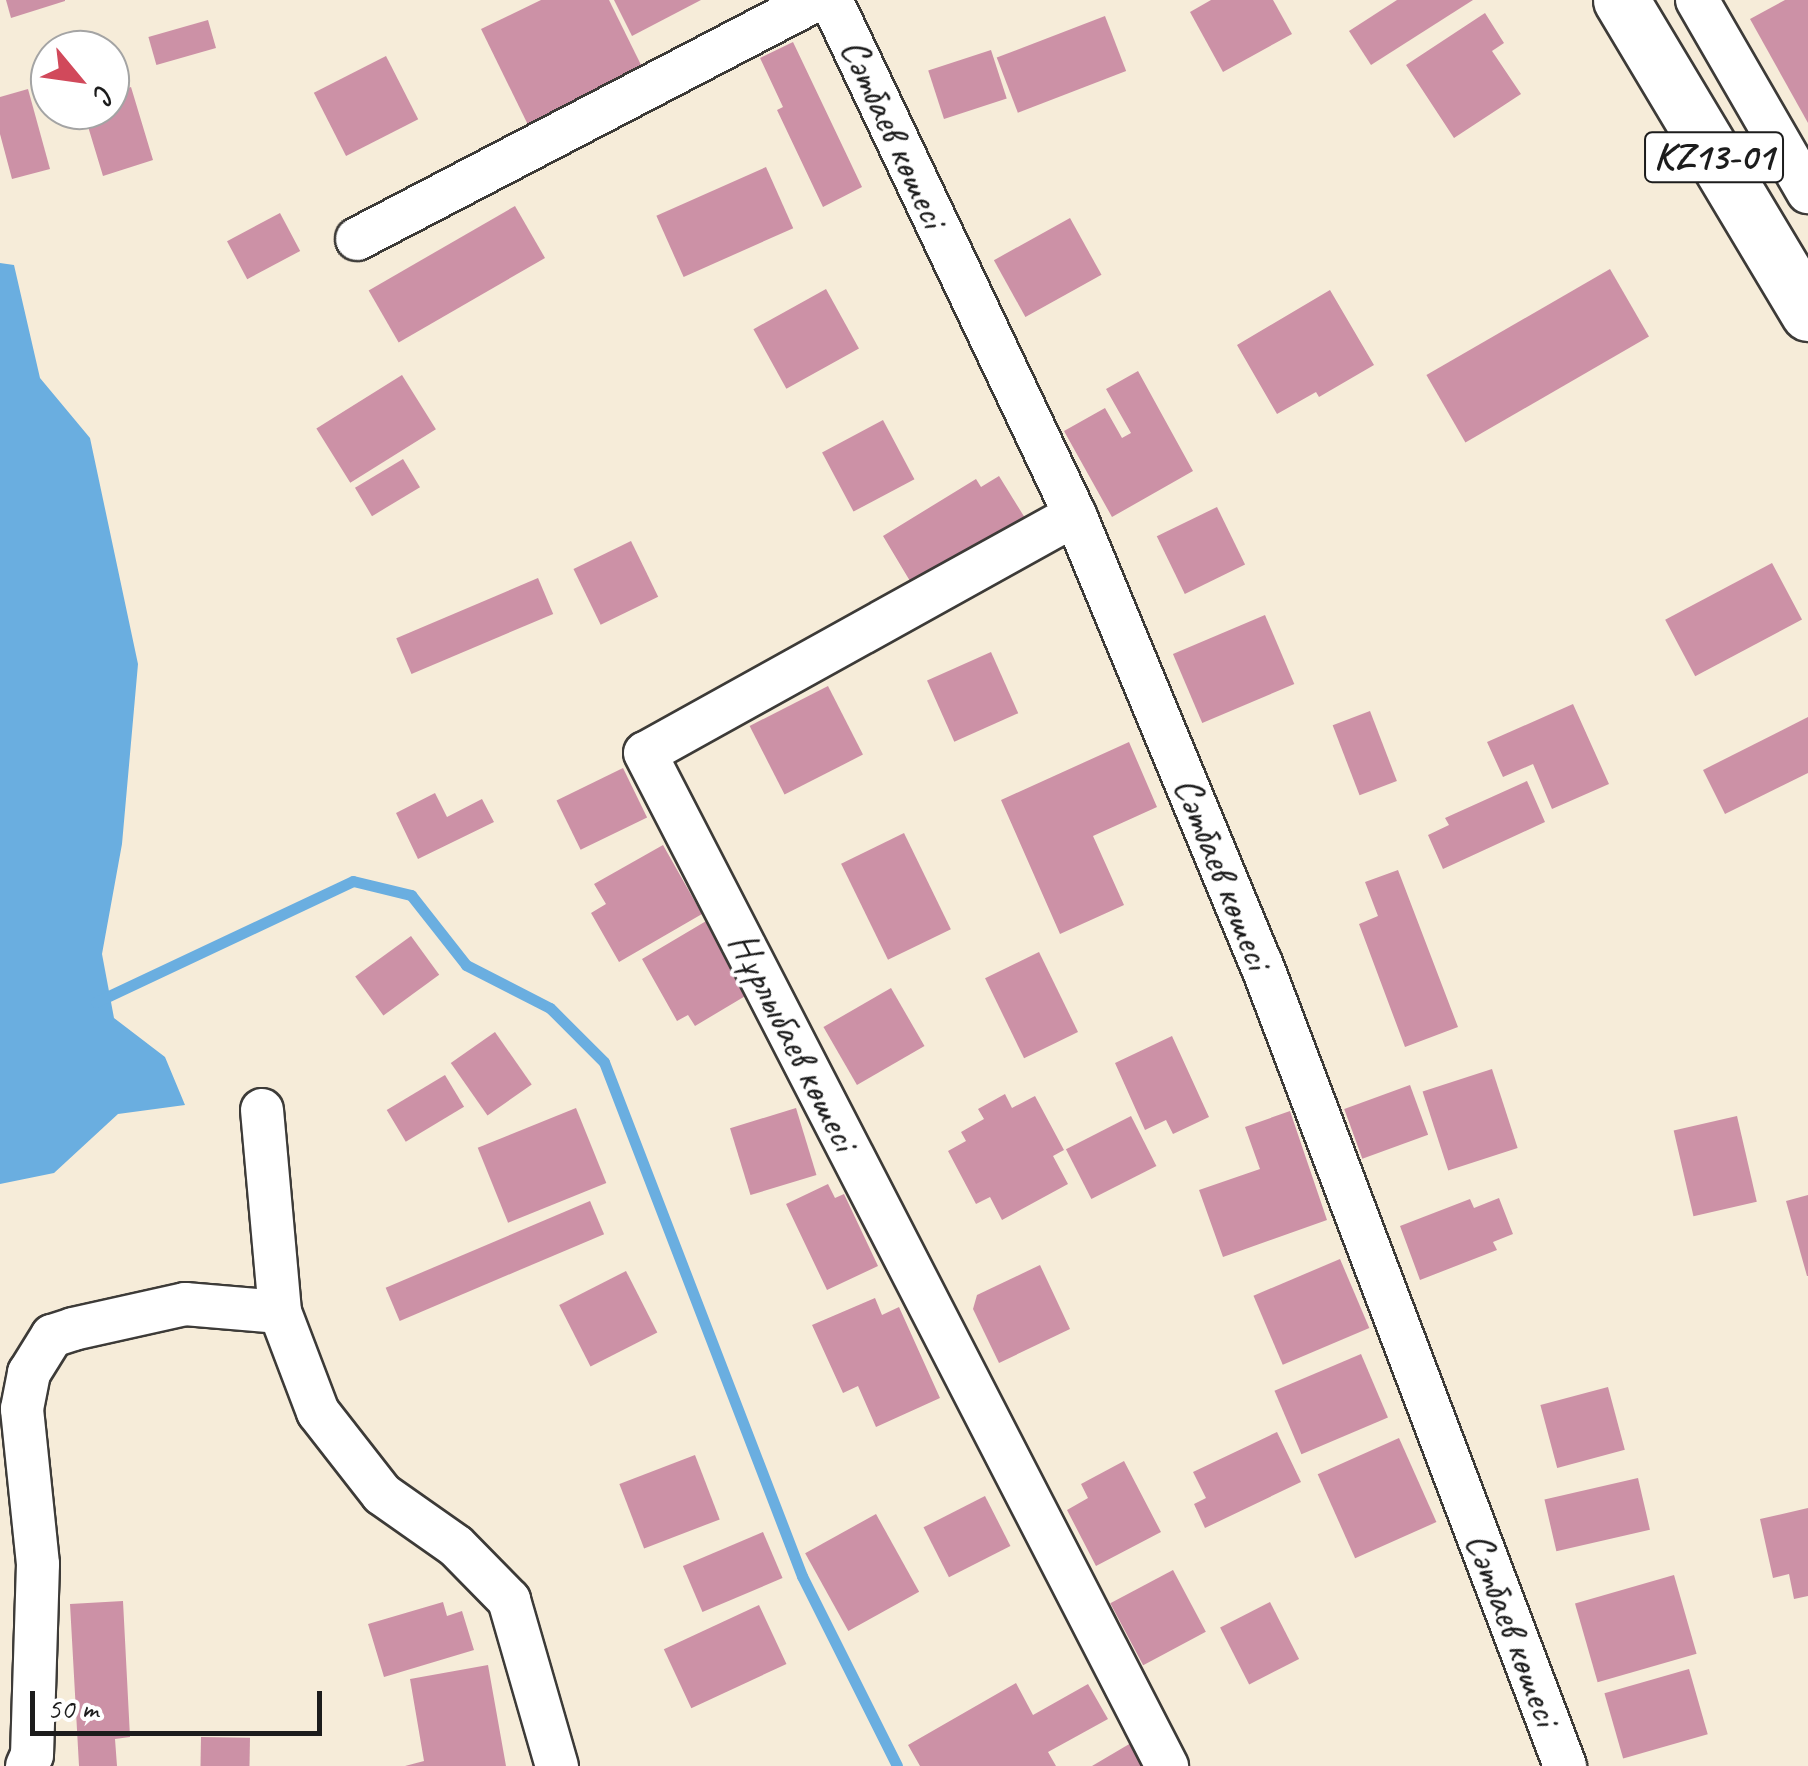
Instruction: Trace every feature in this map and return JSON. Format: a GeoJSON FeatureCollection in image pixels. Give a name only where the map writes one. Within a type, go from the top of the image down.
{"type":"FeatureCollection","features":[{"type":"Feature","properties":{"kind":"highway","name":"KZ13-01"},"geometry":{"type":"LineString","coordinates":[[1620,0],[1808,313]]}},
{"type":"Feature","properties":{"kind":"street"},"geometry":{"type":"LineString","coordinates":[[357,240],[816,0]]}},
{"type":"Feature","properties":{"kind":"street","name":"Сәтбаев көшесі"},"geometry":{"type":"LineString","coordinates":[[831,0],[1075,515],[1268,982],[1565,1766]]}},
{"type":"Feature","properties":{"kind":"street"},"geometry":{"type":"LineString","coordinates":[[1697,0],[1808,192]]}},
{"type":"Feature","properties":{"kind":"street","name":"Нұрлыбаев көшесі"},"geometry":{"type":"LineString","coordinates":[[1075,515],[645,753],[1167,1766]]}},
{"type":"Feature","properties":{"kind":"street"},"geometry":{"type":"LineString","coordinates":[[262,1110],[280,1312],[318,1412],[382,1494],[456,1546],[510,1600],[558,1766]]}},
{"type":"Feature","properties":{"kind":"street"},"geometry":{"type":"LineString","coordinates":[[26,1762],[38,1564],[22,1409],[29,1373],[52,1336],[73,1328],[185,1304],[280,1312]]}},
{"type":"Feature","properties":{"kind":"water"},"geometry":{"type":"Polygon","coordinates":[[[0,263],[14,265],[40,378],[90,438],[138,664],[122,844],[102,954],[114,1018],[165,1057],[185,1105],[118,1114],[54,1173],[0,1184],[0,263]]]}},
{"type":"Feature","properties":{"kind":"building"},"geometry":{"type":"Polygon","coordinates":[[[6,0],[65,0],[65,1],[11,18],[6,0]]]}},
{"type":"Feature","properties":{"kind":"building"},"geometry":{"type":"Polygon","coordinates":[[[541,0],[609,0],[646,75],[531,131],[481,29],[541,0]]]}},
{"type":"Feature","properties":{"kind":"building"},"geometry":{"type":"Polygon","coordinates":[[[614,0],[701,0],[632,36],[614,0]]]}},
{"type":"Feature","properties":{"kind":"building"},"geometry":{"type":"Polygon","coordinates":[[[1211,0],[1273,0],[1292,34],[1223,72],[1190,12],[1211,0]]]}},
{"type":"Feature","properties":{"kind":"building"},"geometry":{"type":"Polygon","coordinates":[[[1397,0],[1473,0],[1371,65],[1349,31],[1397,0]]]}},
{"type":"Feature","properties":{"kind":"building"},"geometry":{"type":"Polygon","coordinates":[[[1785,0],[1808,0],[1808,123],[1750,19],[1785,0]]]}},
{"type":"Feature","properties":{"kind":"building"},"geometry":{"type":"Polygon","coordinates":[[[1485,13],[1504,43],[1492,51],[1521,94],[1454,138],[1406,65],[1485,13]]]}},
{"type":"Feature","properties":{"kind":"building"},"geometry":{"type":"Polygon","coordinates":[[[1105,16],[1126,71],[1018,113],[997,58],[1105,16]]]}},
{"type":"Feature","properties":{"kind":"building"},"geometry":{"type":"Polygon","coordinates":[[[208,20],[216,48],[156,65],[148,37],[208,20]]]}},
{"type":"Feature","properties":{"kind":"building"},"geometry":{"type":"Polygon","coordinates":[[[793,42],[862,187],[823,207],[777,110],[783,107],[760,58],[793,42]]]}},
{"type":"Feature","properties":{"kind":"building"},"geometry":{"type":"Polygon","coordinates":[[[991,50],[1007,99],[944,119],[928,70],[991,50]]]}},
{"type":"Feature","properties":{"kind":"building"},"geometry":{"type":"Polygon","coordinates":[[[386,56],[418,119],[346,156],[314,93],[386,56]]]}},
{"type":"Feature","properties":{"kind":"building"},"geometry":{"type":"Polygon","coordinates":[[[130,87],[153,160],[103,176],[89,130],[130,130],[130,87]]]}},
{"type":"Feature","properties":{"kind":"building"},"geometry":{"type":"Polygon","coordinates":[[[28,89],[30,130],[39,130],[50,169],[12,179],[0,134],[0,97],[28,89]]]}},
{"type":"Feature","properties":{"kind":"building"},"geometry":{"type":"Polygon","coordinates":[[[766,167],[793,228],[684,277],[656,216],[766,167]]]}},
{"type":"Feature","properties":{"kind":"building"},"geometry":{"type":"Polygon","coordinates":[[[515,206],[545,258],[399,342],[369,290],[515,206]]]}},
{"type":"Feature","properties":{"kind":"building"},"geometry":{"type":"Polygon","coordinates":[[[280,213],[300,251],[247,279],[227,241],[280,213]]]}},
{"type":"Feature","properties":{"kind":"building"},"geometry":{"type":"Polygon","coordinates":[[[1070,218],[1102,275],[1025,317],[994,260],[1070,218]]]}},
{"type":"Feature","properties":{"kind":"building"},"geometry":{"type":"Polygon","coordinates":[[[1610,269],[1649,337],[1465,443],[1426,375],[1610,269]]]}},
{"type":"Feature","properties":{"kind":"building"},"geometry":{"type":"Polygon","coordinates":[[[826,289],[859,348],[786,389],[753,329],[826,289]]]}},
{"type":"Feature","properties":{"kind":"building"},"geometry":{"type":"Polygon","coordinates":[[[1330,290],[1374,365],[1319,397],[1316,392],[1277,414],[1237,345],[1330,290]]]}},
{"type":"Feature","properties":{"kind":"building"},"geometry":{"type":"Polygon","coordinates":[[[1138,371],[1193,471],[1112,517],[1064,431],[1105,408],[1122,438],[1131,433],[1106,389],[1138,371]]]}},
{"type":"Feature","properties":{"kind":"building"},"geometry":{"type":"Polygon","coordinates":[[[402,375],[436,429],[350,483],[316,429],[402,375]]]}},
{"type":"Feature","properties":{"kind":"building"},"geometry":{"type":"Polygon","coordinates":[[[883,420],[914,479],[854,512],[822,452],[883,420]]]}},
{"type":"Feature","properties":{"kind":"building"},"geometry":{"type":"Polygon","coordinates":[[[403,459],[420,487],[372,516],[355,488],[403,459]]]}},
{"type":"Feature","properties":{"kind":"building"},"geometry":{"type":"Polygon","coordinates":[[[999,476],[1025,518],[913,586],[883,536],[976,479],[981,487],[999,476]]]}},
{"type":"Feature","properties":{"kind":"building"},"geometry":{"type":"Polygon","coordinates":[[[1217,507],[1245,565],[1185,594],[1157,536],[1217,507]]]}},
{"type":"Feature","properties":{"kind":"building"},"geometry":{"type":"Polygon","coordinates":[[[631,541],[658,597],[601,625],[573,569],[631,541]]]}},
{"type":"Feature","properties":{"kind":"building"},"geometry":{"type":"Polygon","coordinates":[[[1772,563],[1802,620],[1695,676],[1665,620],[1772,563]]]}},
{"type":"Feature","properties":{"kind":"building"},"geometry":{"type":"Polygon","coordinates":[[[538,578],[553,614],[411,674],[396,638],[538,578]]]}},
{"type":"Feature","properties":{"kind":"building"},"geometry":{"type":"Polygon","coordinates":[[[1265,615],[1294,684],[1202,723],[1173,654],[1265,615]]]}},
{"type":"Feature","properties":{"kind":"building"},"geometry":{"type":"Polygon","coordinates":[[[991,652],[1018,713],[954,742],[927,680],[991,652]]]}},
{"type":"Feature","properties":{"kind":"building"},"geometry":{"type":"Polygon","coordinates":[[[828,686],[863,755],[785,795],[750,726],[828,686]]]}},
{"type":"Feature","properties":{"kind":"building"},"geometry":{"type":"Polygon","coordinates":[[[1573,704],[1609,784],[1552,809],[1533,764],[1503,777],[1487,742],[1573,704]]]}},
{"type":"Feature","properties":{"kind":"building"},"geometry":{"type":"Polygon","coordinates":[[[1370,711],[1397,781],[1360,795],[1333,725],[1370,711]]]}},
{"type":"Feature","properties":{"kind":"building"},"geometry":{"type":"Polygon","coordinates":[[[1808,717],[1808,773],[1725,814],[1703,770],[1808,717]]]}},
{"type":"Feature","properties":{"kind":"building"},"geometry":{"type":"Polygon","coordinates":[[[1129,742],[1157,807],[1093,836],[1124,905],[1060,934],[1001,800],[1129,742]]]}},
{"type":"Feature","properties":{"kind":"building"},"geometry":{"type":"Polygon","coordinates":[[[623,768],[647,817],[581,850],[556,800],[623,768]]]}},
{"type":"Feature","properties":{"kind":"building"},"geometry":{"type":"Polygon","coordinates":[[[1527,781],[1545,822],[1443,869],[1428,835],[1449,825],[1445,818],[1527,781]]]}},
{"type":"Feature","properties":{"kind":"building"},"geometry":{"type":"Polygon","coordinates":[[[435,793],[447,817],[482,799],[494,822],[418,859],[396,813],[435,793]]]}},
{"type":"Feature","properties":{"kind":"building"},"geometry":{"type":"Polygon","coordinates":[[[904,833],[951,929],[888,960],[841,864],[904,833]]]}},
{"type":"Feature","properties":{"kind":"building"},"geometry":{"type":"Polygon","coordinates":[[[663,845],[702,914],[619,962],[591,913],[606,904],[594,884],[663,845]]]}},
{"type":"Feature","properties":{"kind":"building"},"geometry":{"type":"Polygon","coordinates":[[[1398,870],[1458,1027],[1405,1047],[1359,924],[1378,916],[1365,882],[1398,870]]]}},
{"type":"Feature","properties":{"kind":"building"},"geometry":{"type":"Polygon","coordinates":[[[718,914],[743,957],[730,966],[747,995],[695,1026],[688,1015],[677,1021],[642,959],[718,914]]]}},
{"type":"Feature","properties":{"kind":"building"},"geometry":{"type":"Polygon","coordinates":[[[411,936],[439,975],[383,1015],[355,977],[411,936]]]}},
{"type":"Feature","properties":{"kind":"building"},"geometry":{"type":"Polygon","coordinates":[[[1039,952],[1078,1032],[1024,1058],[985,978],[1039,952]]]}},
{"type":"Feature","properties":{"kind":"building"},"geometry":{"type":"Polygon","coordinates":[[[891,988],[925,1046],[857,1085],[823,1027],[891,988]]]}},
{"type":"Feature","properties":{"kind":"building"},"geometry":{"type":"Polygon","coordinates":[[[495,1032],[532,1084],[487,1115],[451,1063],[495,1032]]]}},
{"type":"Feature","properties":{"kind":"building"},"geometry":{"type":"Polygon","coordinates":[[[1172,1036],[1209,1117],[1173,1134],[1166,1120],[1145,1130],[1115,1063],[1172,1036]]]}},
{"type":"Feature","properties":{"kind":"building"},"geometry":{"type":"Polygon","coordinates":[[[1492,1069],[1518,1148],[1448,1170],[1423,1092],[1492,1069]]]}},
{"type":"Feature","properties":{"kind":"building"},"geometry":{"type":"Polygon","coordinates":[[[445,1075],[464,1107],[406,1142],[387,1110],[445,1075]]]}},
{"type":"Feature","properties":{"kind":"building"},"geometry":{"type":"Polygon","coordinates":[[[1410,1085],[1428,1135],[1362,1159],[1344,1109],[1410,1085]]]}},
{"type":"Feature","properties":{"kind":"building"},"geometry":{"type":"Polygon","coordinates":[[[1005,1094],[1012,1108],[1035,1096],[1064,1150],[1053,1156],[1068,1184],[1002,1220],[990,1197],[976,1204],[948,1151],[966,1141],[961,1132],[984,1119],[978,1109],[1005,1094]]]}},
{"type":"Feature","properties":{"kind":"building"},"geometry":{"type":"Polygon","coordinates":[[[576,1108],[606,1183],[508,1223],[478,1148],[576,1108]]]}},
{"type":"Feature","properties":{"kind":"building"},"geometry":{"type":"Polygon","coordinates":[[[796,1108],[816,1175],[750,1195],[730,1128],[796,1108]]]}},
{"type":"Feature","properties":{"kind":"building"},"geometry":{"type":"Polygon","coordinates":[[[1290,1111],[1327,1220],[1223,1257],[1199,1190],[1260,1169],[1245,1127],[1290,1111]]]}},
{"type":"Feature","properties":{"kind":"building"},"geometry":{"type":"Polygon","coordinates":[[[1131,1116],[1156,1166],[1091,1199],[1066,1149],[1131,1116]]]}},
{"type":"Feature","properties":{"kind":"building"},"geometry":{"type":"Polygon","coordinates":[[[1737,1116],[1757,1202],[1693,1216],[1674,1131],[1737,1116]]]}},
{"type":"Feature","properties":{"kind":"building"},"geometry":{"type":"Polygon","coordinates":[[[828,1184],[835,1198],[844,1194],[878,1266],[827,1290],[786,1204],[828,1184]]]}},
{"type":"Feature","properties":{"kind":"building"},"geometry":{"type":"Polygon","coordinates":[[[1808,1195],[1808,1276],[1807,1276],[1786,1201],[1808,1195]]]}},
{"type":"Feature","properties":{"kind":"building"},"geometry":{"type":"Polygon","coordinates":[[[1499,1198],[1513,1234],[1493,1242],[1497,1250],[1420,1280],[1400,1226],[1470,1199],[1474,1208],[1499,1198]]]}},
{"type":"Feature","properties":{"kind":"building"},"geometry":{"type":"Polygon","coordinates":[[[590,1201],[604,1234],[400,1321],[386,1288],[590,1201]]]}},
{"type":"Feature","properties":{"kind":"building"},"geometry":{"type":"Polygon","coordinates":[[[1340,1259],[1369,1328],[1283,1365],[1253,1296],[1340,1259]]]}},
{"type":"Feature","properties":{"kind":"building"},"geometry":{"type":"Polygon","coordinates":[[[1040,1265],[1070,1329],[999,1363],[973,1309],[977,1295],[1040,1265]]]}},
{"type":"Feature","properties":{"kind":"building"},"geometry":{"type":"Polygon","coordinates":[[[626,1271],[657,1332],[590,1367],[559,1305],[626,1271]]]}},
{"type":"Feature","properties":{"kind":"building"},"geometry":{"type":"Polygon","coordinates":[[[875,1298],[882,1315],[899,1307],[940,1398],[876,1427],[858,1386],[843,1393],[812,1325],[875,1298]]]}},
{"type":"Feature","properties":{"kind":"building"},"geometry":{"type":"Polygon","coordinates":[[[1361,1354],[1388,1418],[1301,1454],[1274,1391],[1361,1354]]]}},
{"type":"Feature","properties":{"kind":"building"},"geometry":{"type":"Polygon","coordinates":[[[1608,1387],[1625,1450],[1557,1468],[1540,1405],[1608,1387]]]}},
{"type":"Feature","properties":{"kind":"building"},"geometry":{"type":"Polygon","coordinates":[[[1277,1432],[1301,1482],[1205,1528],[1194,1504],[1206,1498],[1193,1472],[1277,1432]]]}},
{"type":"Feature","properties":{"kind":"building"},"geometry":{"type":"Polygon","coordinates":[[[1399,1438],[1436,1522],[1355,1558],[1318,1474],[1399,1438]]]}},
{"type":"Feature","properties":{"kind":"building"},"geometry":{"type":"Polygon","coordinates":[[[695,1455],[720,1519],[644,1548],[619,1484],[695,1455]]]}},
{"type":"Feature","properties":{"kind":"building"},"geometry":{"type":"Polygon","coordinates":[[[1124,1461],[1161,1532],[1096,1566],[1067,1510],[1088,1498],[1081,1484],[1124,1461]]]}},
{"type":"Feature","properties":{"kind":"building"},"geometry":{"type":"Polygon","coordinates":[[[1638,1478],[1650,1530],[1556,1551],[1544,1500],[1638,1478]]]}},
{"type":"Feature","properties":{"kind":"building"},"geometry":{"type":"Polygon","coordinates":[[[985,1496],[1010,1546],[949,1577],[924,1527],[985,1496]]]}},
{"type":"Feature","properties":{"kind":"building"},"geometry":{"type":"Polygon","coordinates":[[[1808,1508],[1808,1596],[1794,1599],[1789,1574],[1773,1578],[1760,1519],[1808,1508]]]}},
{"type":"Feature","properties":{"kind":"building"},"geometry":{"type":"Polygon","coordinates":[[[876,1514],[919,1592],[848,1631],[805,1553],[876,1514]]]}},
{"type":"Feature","properties":{"kind":"building"},"geometry":{"type":"Polygon","coordinates":[[[763,1532],[783,1578],[702,1612],[683,1566],[763,1532]]]}},
{"type":"Feature","properties":{"kind":"building"},"geometry":{"type":"Polygon","coordinates":[[[1173,1570],[1206,1632],[1143,1665],[1110,1603],[1173,1570]]]}},
{"type":"Feature","properties":{"kind":"building"},"geometry":{"type":"Polygon","coordinates":[[[1674,1575],[1697,1654],[1598,1682],[1575,1603],[1674,1575]]]}},
{"type":"Feature","properties":{"kind":"building"},"geometry":{"type":"Polygon","coordinates":[[[123,1601],[130,1737],[115,1739],[117,1766],[79,1766],[70,1604],[123,1601]]]}},
{"type":"Feature","properties":{"kind":"building"},"geometry":{"type":"Polygon","coordinates":[[[443,1602],[447,1616],[462,1611],[474,1650],[384,1677],[368,1624],[443,1602]]]}},
{"type":"Feature","properties":{"kind":"building"},"geometry":{"type":"Polygon","coordinates":[[[1270,1602],[1299,1659],[1249,1684],[1220,1627],[1270,1602]]]}},
{"type":"Feature","properties":{"kind":"building"},"geometry":{"type":"Polygon","coordinates":[[[759,1605],[786,1664],[691,1708],[664,1649],[759,1605]]]}},
{"type":"Feature","properties":{"kind":"building"},"geometry":{"type":"Polygon","coordinates":[[[488,1665],[506,1766],[405,1766],[424,1761],[410,1679],[488,1665]]]}},
{"type":"Feature","properties":{"kind":"building"},"geometry":{"type":"Polygon","coordinates":[[[1689,1669],[1708,1734],[1623,1759],[1604,1693],[1689,1669]]]}},
{"type":"Feature","properties":{"kind":"building"},"geometry":{"type":"Polygon","coordinates":[[[1016,1683],[1033,1715],[1088,1684],[1108,1719],[1048,1752],[1056,1766],[920,1766],[908,1745],[1016,1683]]]}},
{"type":"Feature","properties":{"kind":"building"},"geometry":{"type":"Polygon","coordinates":[[[201,1737],[250,1738],[250,1766],[200,1766],[201,1737]]]}},
{"type":"Feature","properties":{"kind":"building"},"geometry":{"type":"Polygon","coordinates":[[[1131,1743],[1144,1766],[1092,1766],[1131,1743]]]}},
{"type":"Feature","properties":{"kind":"waterway"},"geometry":{"type":"LineString","coordinates":[[96,1002],[353,881],[411,895],[466,965],[550,1008],[604,1062],[802,1576],[897,1766]]}}]}
